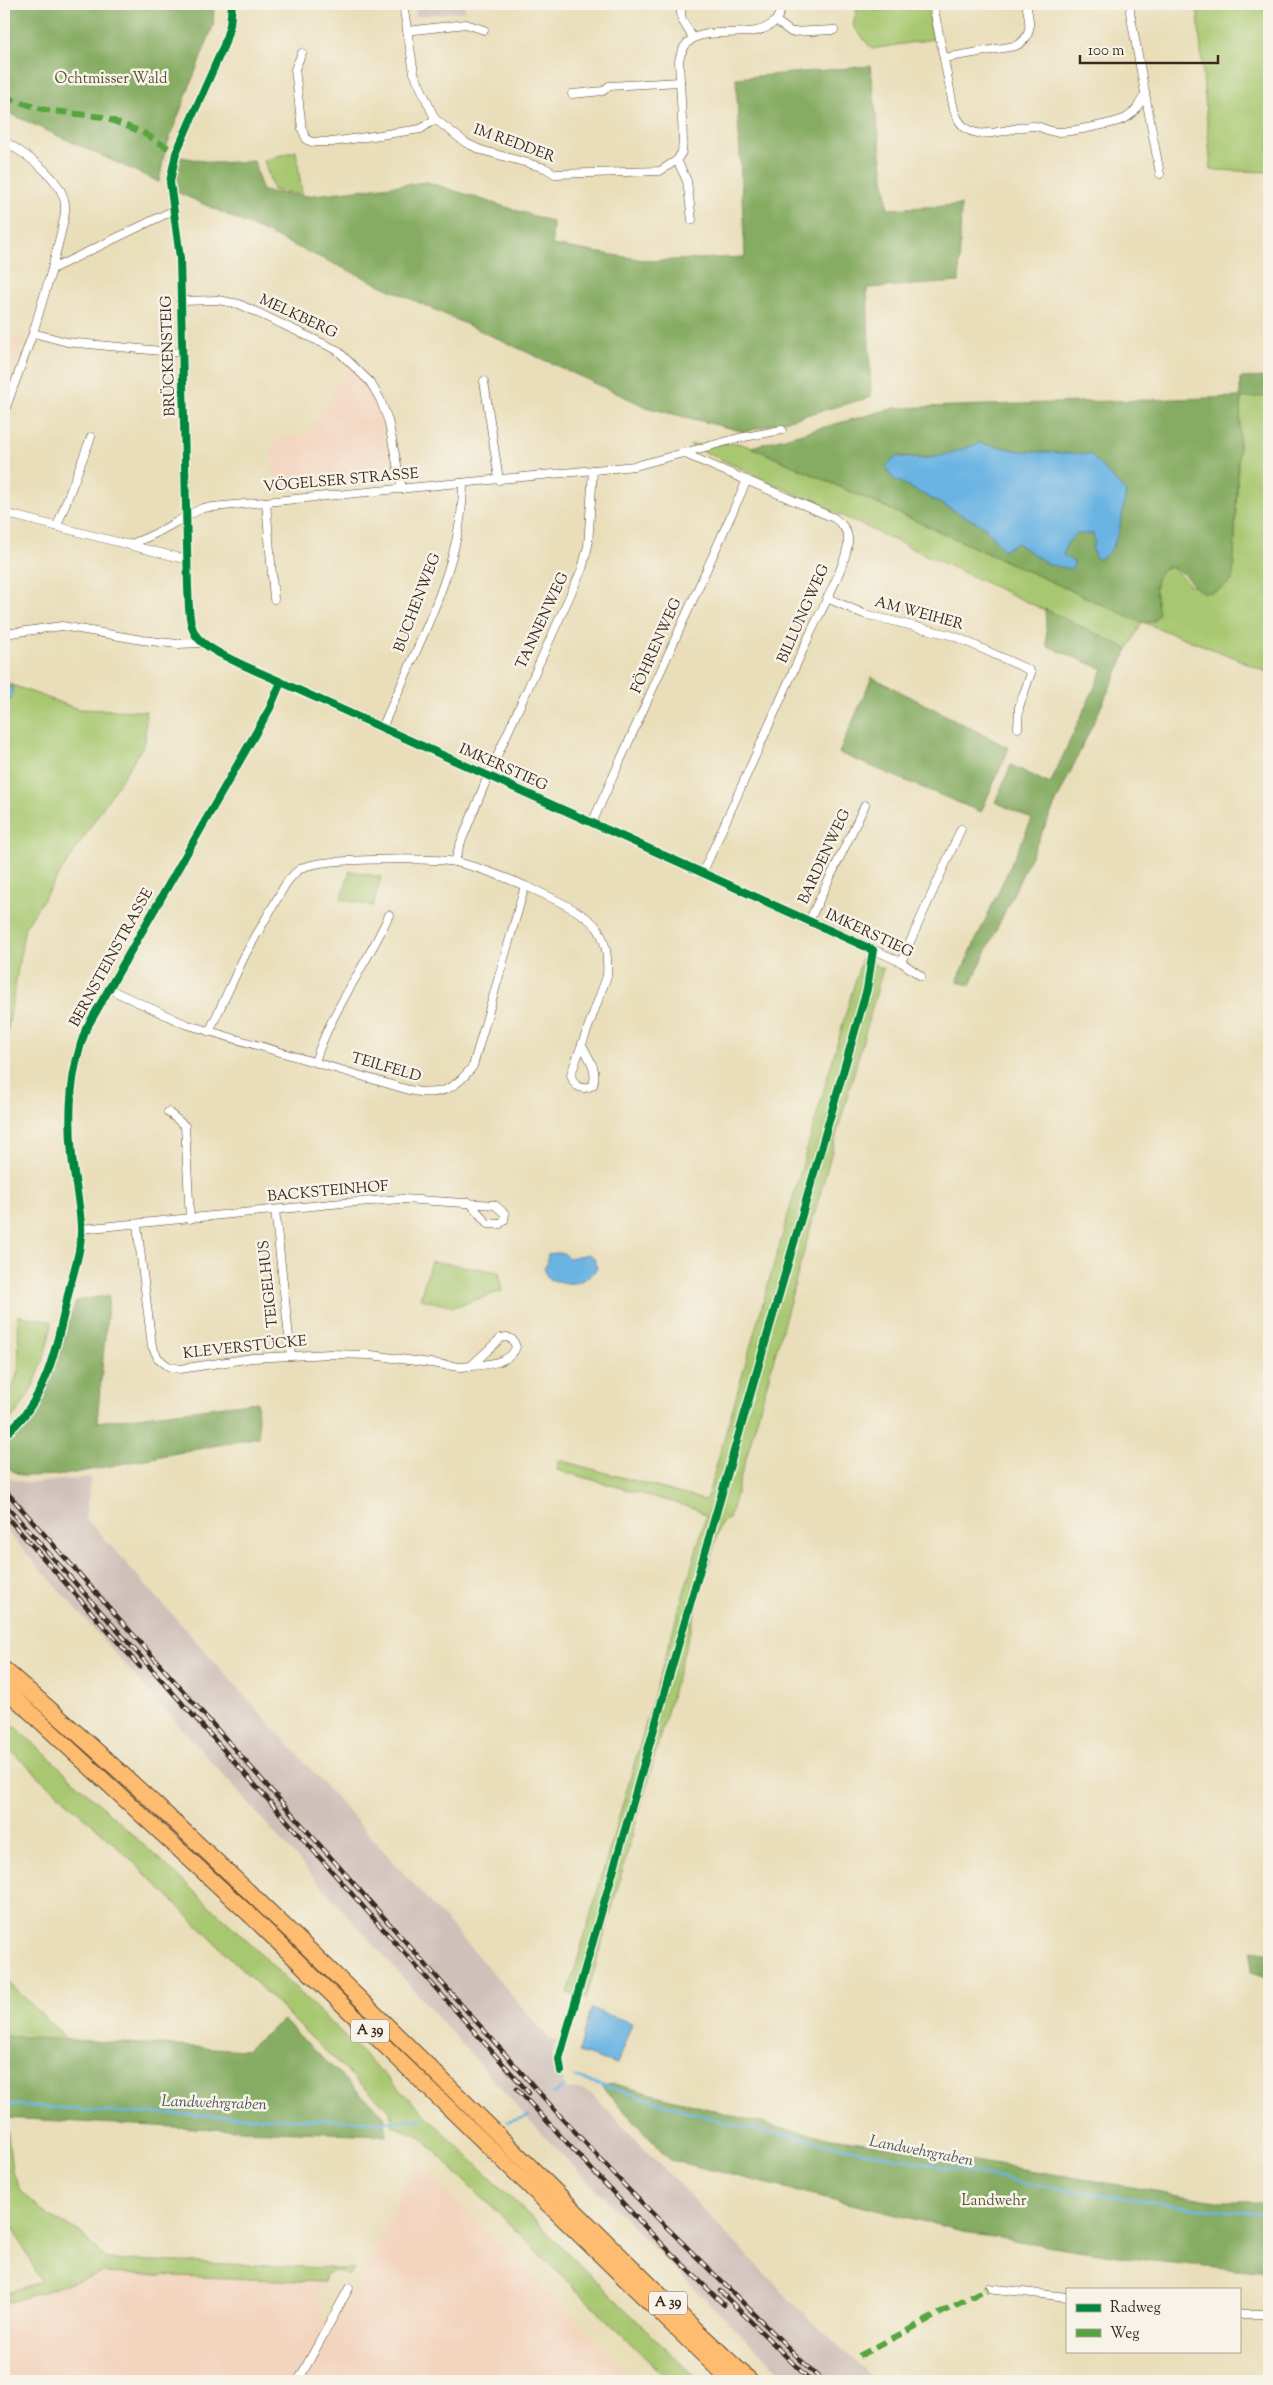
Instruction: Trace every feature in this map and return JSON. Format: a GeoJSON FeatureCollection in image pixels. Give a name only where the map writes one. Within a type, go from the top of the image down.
{"type":"FeatureCollection","features":[{"type":"Feature","properties":{"kind":"highway","name":"A 39"},"geometry":{"type":"LineString","coordinates":[[4,1669],[135,1786],[263,1906],[680,2314],[751,2381]]}},
{"type":"Feature","properties":{"kind":"highway","name":"A 39"},"geometry":{"type":"LineString","coordinates":[[4,1688],[252,1917],[730,2381]]}},
{"type":"Feature","properties":{"kind":"street","name":"BRÜCKENSTEIG"},"geometry":{"type":"LineString","coordinates":[[188,560],[180,258],[172,211],[170,182],[176,154],[224,46],[230,25],[232,4]]}},
{"type":"Feature","properties":{"kind":"street","name":"IM REDDER"},"geometry":{"type":"LineString","coordinates":[[403,4],[414,73],[435,119],[466,143],[481,150],[545,168],[555,174],[660,170],[678,160]]}},
{"type":"Feature","properties":{"kind":"street"},"geometry":{"type":"LineString","coordinates":[[680,4],[682,20],[693,38]]}},
{"type":"Feature","properties":{"kind":"street"},"geometry":{"type":"LineString","coordinates":[[692,220],[687,181],[678,160],[682,152],[683,139],[680,82],[681,51],[693,38],[706,34],[764,29],[776,21],[783,4]]}},
{"type":"Feature","properties":{"kind":"street"},"geometry":{"type":"LineString","coordinates":[[933,4],[957,118],[970,131],[978,134],[1034,126],[1057,132],[1116,121],[1127,117],[1137,108],[1145,94]]}},
{"type":"Feature","properties":{"kind":"street"},"geometry":{"type":"LineString","coordinates":[[944,58],[1023,43],[1028,36],[1030,25],[1026,4]]}},
{"type":"Feature","properties":{"kind":"street"},"geometry":{"type":"LineString","coordinates":[[1131,4],[1130,12],[1160,174]]}},
{"type":"Feature","properties":{"kind":"street"},"geometry":{"type":"LineString","coordinates":[[776,21],[792,32],[834,30]]}},
{"type":"Feature","properties":{"kind":"street"},"geometry":{"type":"LineString","coordinates":[[406,31],[466,24],[484,30]]}},
{"type":"Feature","properties":{"kind":"street"},"geometry":{"type":"LineString","coordinates":[[302,53],[295,70],[302,129],[307,140],[312,142],[332,142],[421,130],[435,119]]}},
{"type":"Feature","properties":{"kind":"street"},"geometry":{"type":"LineString","coordinates":[[572,94],[603,91],[609,86],[680,82]]}},
{"type":"Feature","properties":{"kind":"street"},"geometry":{"type":"LineString","coordinates":[[4,141],[53,178],[65,198],[65,211],[52,269],[33,333],[4,413]]}},
{"type":"Feature","properties":{"kind":"street"},"geometry":{"type":"LineString","coordinates":[[52,269],[172,211]]}},
{"type":"Feature","properties":{"kind":"street","name":"MELKBERG"},"geometry":{"type":"LineString","coordinates":[[180,301],[218,300],[239,304],[337,350],[370,382],[380,399],[388,420],[402,489]]}},
{"type":"Feature","properties":{"kind":"street"},"geometry":{"type":"LineString","coordinates":[[33,333],[67,342],[182,353]]}},
{"type":"Feature","properties":{"kind":"street"},"geometry":{"type":"LineString","coordinates":[[484,381],[499,480]]}},
{"type":"Feature","properties":{"kind":"street","name":"VÖGELSER STRASSE"},"geometry":{"type":"LineString","coordinates":[[130,544],[151,538],[187,515],[203,508],[644,465],[739,438],[782,430]]}},
{"type":"Feature","properties":{"kind":"street"},"geometry":{"type":"LineString","coordinates":[[57,526],[91,436]]}},
{"type":"Feature","properties":{"kind":"street","name":"BILLUNGWEG"},"geometry":{"type":"LineString","coordinates":[[683,454],[834,518],[842,524],[847,532],[847,551],[702,874]]}},
{"type":"Feature","properties":{"kind":"street","name":"TANNENWEG"},"geometry":{"type":"LineString","coordinates":[[455,862],[459,847],[488,776],[582,568],[588,546],[593,470]]}},
{"type":"Feature","properties":{"kind":"street","name":"FÖHRENWEG"},"geometry":{"type":"LineString","coordinates":[[592,823],[747,480]]}},
{"type":"Feature","properties":{"kind":"street","name":"BUCHENWEG"},"geometry":{"type":"LineString","coordinates":[[382,728],[442,588],[458,536],[463,501],[463,483]]}},
{"type":"Feature","properties":{"kind":"street"},"geometry":{"type":"LineString","coordinates":[[266,502],[274,599]]}},
{"type":"Feature","properties":{"kind":"street"},"geometry":{"type":"LineString","coordinates":[[4,513],[188,560],[191,622],[194,633],[202,643]]}},
{"type":"Feature","properties":{"kind":"street","name":"AM WEIHER"},"geometry":{"type":"LineString","coordinates":[[827,598],[864,614],[954,636],[1028,670],[1031,674],[1031,680],[1019,707],[1018,728]]}},
{"type":"Feature","properties":{"kind":"street"},"geometry":{"type":"LineString","coordinates":[[4,634],[62,626],[142,640],[178,644],[202,643]]}},
{"type":"Feature","properties":{"kind":"street","name":"IMKERSTIEG"},"geometry":{"type":"LineString","coordinates":[[202,643],[281,682],[702,874],[901,962],[921,976]]}},
{"type":"Feature","properties":{"kind":"street","name":"BERNSTEINSTRASSE"},"geometry":{"type":"LineString","coordinates":[[4,1435],[31,1406],[47,1375],[71,1283],[82,1229],[70,1125],[73,1069],[86,1029],[270,708],[281,682]]}},
{"type":"Feature","properties":{"kind":"street","name":"BARDENWEG"},"geometry":{"type":"LineString","coordinates":[[809,921],[865,805]]}},
{"type":"Feature","properties":{"kind":"street"},"geometry":{"type":"LineString","coordinates":[[901,962],[961,829]]}},
{"type":"Feature","properties":{"kind":"street"},"geometry":{"type":"LineString","coordinates":[[210,1032],[245,955],[285,885],[302,867],[342,861],[455,862],[525,886],[585,917],[597,928],[605,944],[608,961],[607,976],[571,1074],[573,1083],[578,1088],[587,1088],[593,1085],[595,1078],[594,1070],[582,1045]]}},
{"type":"Feature","properties":{"kind":"street","name":"TEILFELD"},"geometry":{"type":"LineString","coordinates":[[109,989],[163,1015],[210,1032],[425,1094],[440,1092],[454,1086],[473,1066],[525,886]]}},
{"type":"Feature","properties":{"kind":"street"},"geometry":{"type":"LineString","coordinates":[[315,1062],[328,1027],[376,945],[389,915]]}},
{"type":"Feature","properties":{"kind":"street"},"geometry":{"type":"LineString","coordinates":[[168,1112],[185,1126],[190,1219]]}},
{"type":"Feature","properties":{"kind":"street","name":"BACKSTEINHOF"},"geometry":{"type":"LineString","coordinates":[[82,1229],[403,1199],[469,1202]]}},
{"type":"Feature","properties":{"kind":"street","name":"TEIGELHUS"},"geometry":{"type":"LineString","coordinates":[[275,1210],[291,1355]]}},
{"type":"Feature","properties":{"kind":"street","name":"KLEVERSTÜCKE"},"geometry":{"type":"LineString","coordinates":[[136,1225],[152,1346],[158,1358],[168,1366],[180,1369],[291,1355],[371,1355],[444,1365],[472,1365],[508,1358],[513,1354],[516,1347],[513,1340],[507,1337],[501,1338],[472,1365]]}},
{"type":"Feature","properties":{"kind":"street"},"geometry":{"type":"LineString","coordinates":[[298,2381],[349,2288]]}},
{"type":"Feature","properties":{"kind":"street"},"geometry":{"type":"LineString","coordinates":[[988,2288],[1066,2297]]}},
{"type":"Feature","properties":{"kind":"street"},"geometry":{"type":"LineString","coordinates":[[1240,2314],[1269,2314]]}},
{"type":"Feature","properties":{"kind":"shaded area"},"geometry":{"type":"Polygon","coordinates":[[[415,4],[464,4],[465,11],[416,16],[415,4]]]}},
{"type":"Feature","properties":{"kind":"shaded area"},"geometry":{"type":"Polygon","coordinates":[[[4,335],[24,339],[4,396],[4,335]]]}},
{"type":"Feature","properties":{"kind":"shaded area"},"geometry":{"type":"Polygon","coordinates":[[[350,365],[376,402],[396,480],[275,492],[271,450],[277,439],[308,434],[350,365]]]}},
{"type":"Feature","properties":{"kind":"shaded area"},"geometry":{"type":"Polygon","coordinates":[[[4,1476],[22,1482],[35,1483],[91,1477],[85,1517],[493,1973],[549,2039],[556,2041],[551,2057],[567,2088],[585,2091],[593,2095],[791,2301],[876,2381],[789,2381],[668,2263],[538,2130],[4,1528],[4,1476]]]}},
{"type":"Feature","properties":{"kind":"shaded area"},"geometry":{"type":"Polygon","coordinates":[[[416,2162],[637,2381],[4,2381],[4,2304],[103,2273],[324,2282],[317,2295],[322,2319],[334,2325],[370,2260],[416,2162]]]}},
{"type":"Feature","properties":{"kind":"green space","name":"Ochtmisser Wald"},"geometry":{"type":"Polygon","coordinates":[[[4,4],[214,4],[213,26],[165,150],[159,182],[4,111],[4,4]]]}},
{"type":"Feature","properties":{"kind":"green space"},"geometry":{"type":"Polygon","coordinates":[[[858,4],[877,4],[877,10],[927,4],[933,39],[872,49],[853,26],[858,4]]]}},
{"type":"Feature","properties":{"kind":"green space"},"geometry":{"type":"Polygon","coordinates":[[[1197,4],[1246,4],[1269,9],[1269,172],[1211,170],[1197,4]]]}},
{"type":"Feature","properties":{"kind":"green space"},"geometry":{"type":"Polygon","coordinates":[[[870,66],[888,209],[961,205],[959,282],[867,288],[871,397],[745,432],[649,408],[175,191],[176,171],[181,157],[215,163],[254,161],[262,191],[305,196],[427,182],[553,222],[552,245],[650,261],[745,257],[736,78],[870,66]]]}},
{"type":"Feature","properties":{"kind":"green space"},"geometry":{"type":"Polygon","coordinates":[[[296,151],[302,194],[273,190],[264,160],[296,151]]]}},
{"type":"Feature","properties":{"kind":"green space"},"geometry":{"type":"Polygon","coordinates":[[[1269,377],[1269,396],[1241,398],[1233,580],[1219,589],[1209,592],[1202,591],[1177,570],[1168,567],[1162,572],[1156,582],[1159,613],[1153,622],[1141,622],[751,447],[894,408],[1240,397],[1240,378],[1269,377]],[[979,443],[940,458],[896,456],[892,478],[985,527],[1003,549],[1017,543],[1049,565],[1075,563],[1063,556],[1067,543],[1076,534],[1093,533],[1095,543],[1114,546],[1126,492],[1021,451],[979,443]]]}},
{"type":"Feature","properties":{"kind":"green space"},"geometry":{"type":"Polygon","coordinates":[[[1269,396],[1269,673],[1142,622],[1128,649],[690,445],[737,443],[751,447],[1141,622],[1157,603],[1155,587],[1157,578],[1168,567],[1173,568],[1191,586],[1233,580],[1241,397],[1269,396]]]}},
{"type":"Feature","properties":{"kind":"green space"},"geometry":{"type":"Polygon","coordinates":[[[1045,609],[1128,649],[970,986],[957,981],[1032,819],[995,802],[1011,765],[1050,784],[1103,669],[1047,646],[1045,609]]]}},
{"type":"Feature","properties":{"kind":"green space"},"geometry":{"type":"Polygon","coordinates":[[[872,677],[1009,748],[981,812],[839,753],[872,677]]]}},
{"type":"Feature","properties":{"kind":"green space"},"geometry":{"type":"Polygon","coordinates":[[[4,682],[78,709],[146,711],[145,743],[25,927],[4,1051],[4,682]]]}},
{"type":"Feature","properties":{"kind":"green space"},"geometry":{"type":"Polygon","coordinates":[[[350,871],[381,877],[373,906],[341,899],[350,871]]]}},
{"type":"Feature","properties":{"kind":"green space"},"geometry":{"type":"Polygon","coordinates":[[[862,957],[883,969],[729,1519],[723,1521],[720,1525],[586,1999],[568,1993],[706,1516],[697,1509],[557,1470],[559,1460],[704,1500],[707,1498],[862,957]]]}},
{"type":"Feature","properties":{"kind":"green space"},"geometry":{"type":"Polygon","coordinates":[[[431,1261],[499,1272],[502,1291],[454,1307],[420,1299],[431,1261]]]}},
{"type":"Feature","properties":{"kind":"green space"},"geometry":{"type":"Polygon","coordinates":[[[109,1295],[97,1422],[257,1402],[259,1437],[64,1475],[22,1476],[4,1466],[4,1442],[32,1412],[42,1395],[57,1359],[76,1301],[109,1295]]]}},
{"type":"Feature","properties":{"kind":"green space"},"geometry":{"type":"Polygon","coordinates":[[[18,1315],[52,1322],[46,1351],[36,1378],[23,1404],[4,1427],[4,1398],[14,1384],[19,1367],[18,1315]]]}},
{"type":"Feature","properties":{"kind":"green space"},"geometry":{"type":"Polygon","coordinates":[[[4,1716],[238,1932],[699,2381],[669,2381],[419,2136],[393,2126],[390,2111],[321,2047],[121,1850],[4,1745],[4,1716]]]}},
{"type":"Feature","properties":{"kind":"green space"},"geometry":{"type":"Polygon","coordinates":[[[1252,1951],[1269,1953],[1269,1978],[1251,1972],[1252,1951]]]}},
{"type":"Feature","properties":{"kind":"green space"},"geometry":{"type":"Polygon","coordinates":[[[4,1978],[69,2041],[4,2036],[4,1978]]]}},
{"type":"Feature","properties":{"kind":"green space"},"geometry":{"type":"Polygon","coordinates":[[[283,2020],[384,2116],[387,2135],[213,2129],[4,2118],[4,2036],[247,2050],[283,2020]]]}},
{"type":"Feature","properties":{"kind":"green space","name":"Landwehr"},"geometry":{"type":"Polygon","coordinates":[[[614,2084],[792,2131],[1216,2201],[1269,2201],[1269,2272],[1152,2261],[979,2235],[670,2160],[601,2086],[614,2084]]]}},
{"type":"Feature","properties":{"kind":"green space"},"geometry":{"type":"Polygon","coordinates":[[[4,2118],[6,2118],[12,2171],[22,2192],[50,2217],[80,2232],[106,2259],[353,2269],[348,2276],[341,2271],[332,2270],[326,2275],[324,2282],[103,2273],[4,2304],[4,2293],[41,2282],[4,2210],[4,2118]]]}},
{"type":"Feature","properties":{"kind":"water"},"geometry":{"type":"Polygon","coordinates":[[[979,443],[1021,451],[1090,454],[1126,492],[1116,540],[1106,555],[1099,559],[1095,557],[1092,548],[1095,543],[1093,534],[1076,534],[1067,543],[1063,555],[1075,563],[1071,569],[1049,565],[1017,543],[1003,550],[985,527],[892,478],[886,466],[896,456],[929,458],[949,454],[979,443]]]}},
{"type":"Feature","properties":{"kind":"water"},"geometry":{"type":"Polygon","coordinates":[[[4,686],[13,687],[11,700],[4,701],[4,686]]]}},
{"type":"Feature","properties":{"kind":"water"},"geometry":{"type":"Polygon","coordinates":[[[564,1253],[569,1258],[588,1254],[594,1258],[597,1269],[579,1282],[569,1283],[548,1279],[544,1268],[547,1264],[548,1254],[564,1253]]]}},
{"type":"Feature","properties":{"kind":"water"},"geometry":{"type":"Polygon","coordinates":[[[591,2009],[632,2023],[617,2064],[579,2052],[591,2009]]]}},
{"type":"Feature","properties":{"kind":"waterway","name":"Landwehrgraben"},"geometry":{"type":"LineString","coordinates":[[575,2077],[733,2125],[1032,2185],[1213,2210],[1269,2213]]}},
{"type":"Feature","properties":{"kind":"waterway","name":"Landwehrgraben"},"geometry":{"type":"LineString","coordinates":[[554,2094],[563,2086]]}},
{"type":"Feature","properties":{"kind":"waterway","name":"Landwehrgraben"},"geometry":{"type":"LineString","coordinates":[[4,2104],[113,2112],[384,2122],[423,2119]]}},
{"type":"Feature","properties":{"kind":"waterway","name":"Landwehrgraben"},"geometry":{"type":"LineString","coordinates":[[508,2122],[529,2116]]}},
{"type":"Feature","properties":{"kind":"railway"},"geometry":{"type":"LineString","coordinates":[[4,1489],[552,2107],[628,2189],[822,2381]]}},
{"type":"Feature","properties":{"kind":"railway"},"geometry":{"type":"LineString","coordinates":[[4,1503],[529,2093]]}},
{"type":"Feature","properties":{"kind":"railway"},"geometry":{"type":"LineString","coordinates":[[4,1514],[140,1667]]}},
{"type":"Feature","properties":{"kind":"railway"},"geometry":{"type":"LineString","coordinates":[[517,2089],[648,2230],[724,2305]]}},
{"type":"Feature","properties":{"kind":"railway"},"geometry":{"type":"LineString","coordinates":[[720,2291],[811,2381]]}},
{"type":"Feature","properties":{"kind":"marked path"},"geometry":{"type":"LineString","coordinates":[[4,97],[45,110],[103,117],[142,132],[176,153]]}},
{"type":"Feature","properties":{"kind":"marked path"},"geometry":{"type":"LineString","coordinates":[[859,2356],[988,2288]]}},
{"type":"Feature","properties":{"kind":"cycle path"},"geometry":{"type":"LineString","coordinates":[[232,4],[230,25],[224,45],[176,153],[170,182],[180,258],[188,588],[190,617],[195,634],[200,641],[248,667],[873,950],[867,989],[559,2059],[561,2071]]}},
{"type":"Feature","properties":{"kind":"cycle path"},"geometry":{"type":"LineString","coordinates":[[4,1435],[32,1405],[41,1387],[56,1347],[76,1264],[81,1227],[72,1156],[70,1107],[76,1060],[86,1029],[270,708],[281,682]]}}]}
